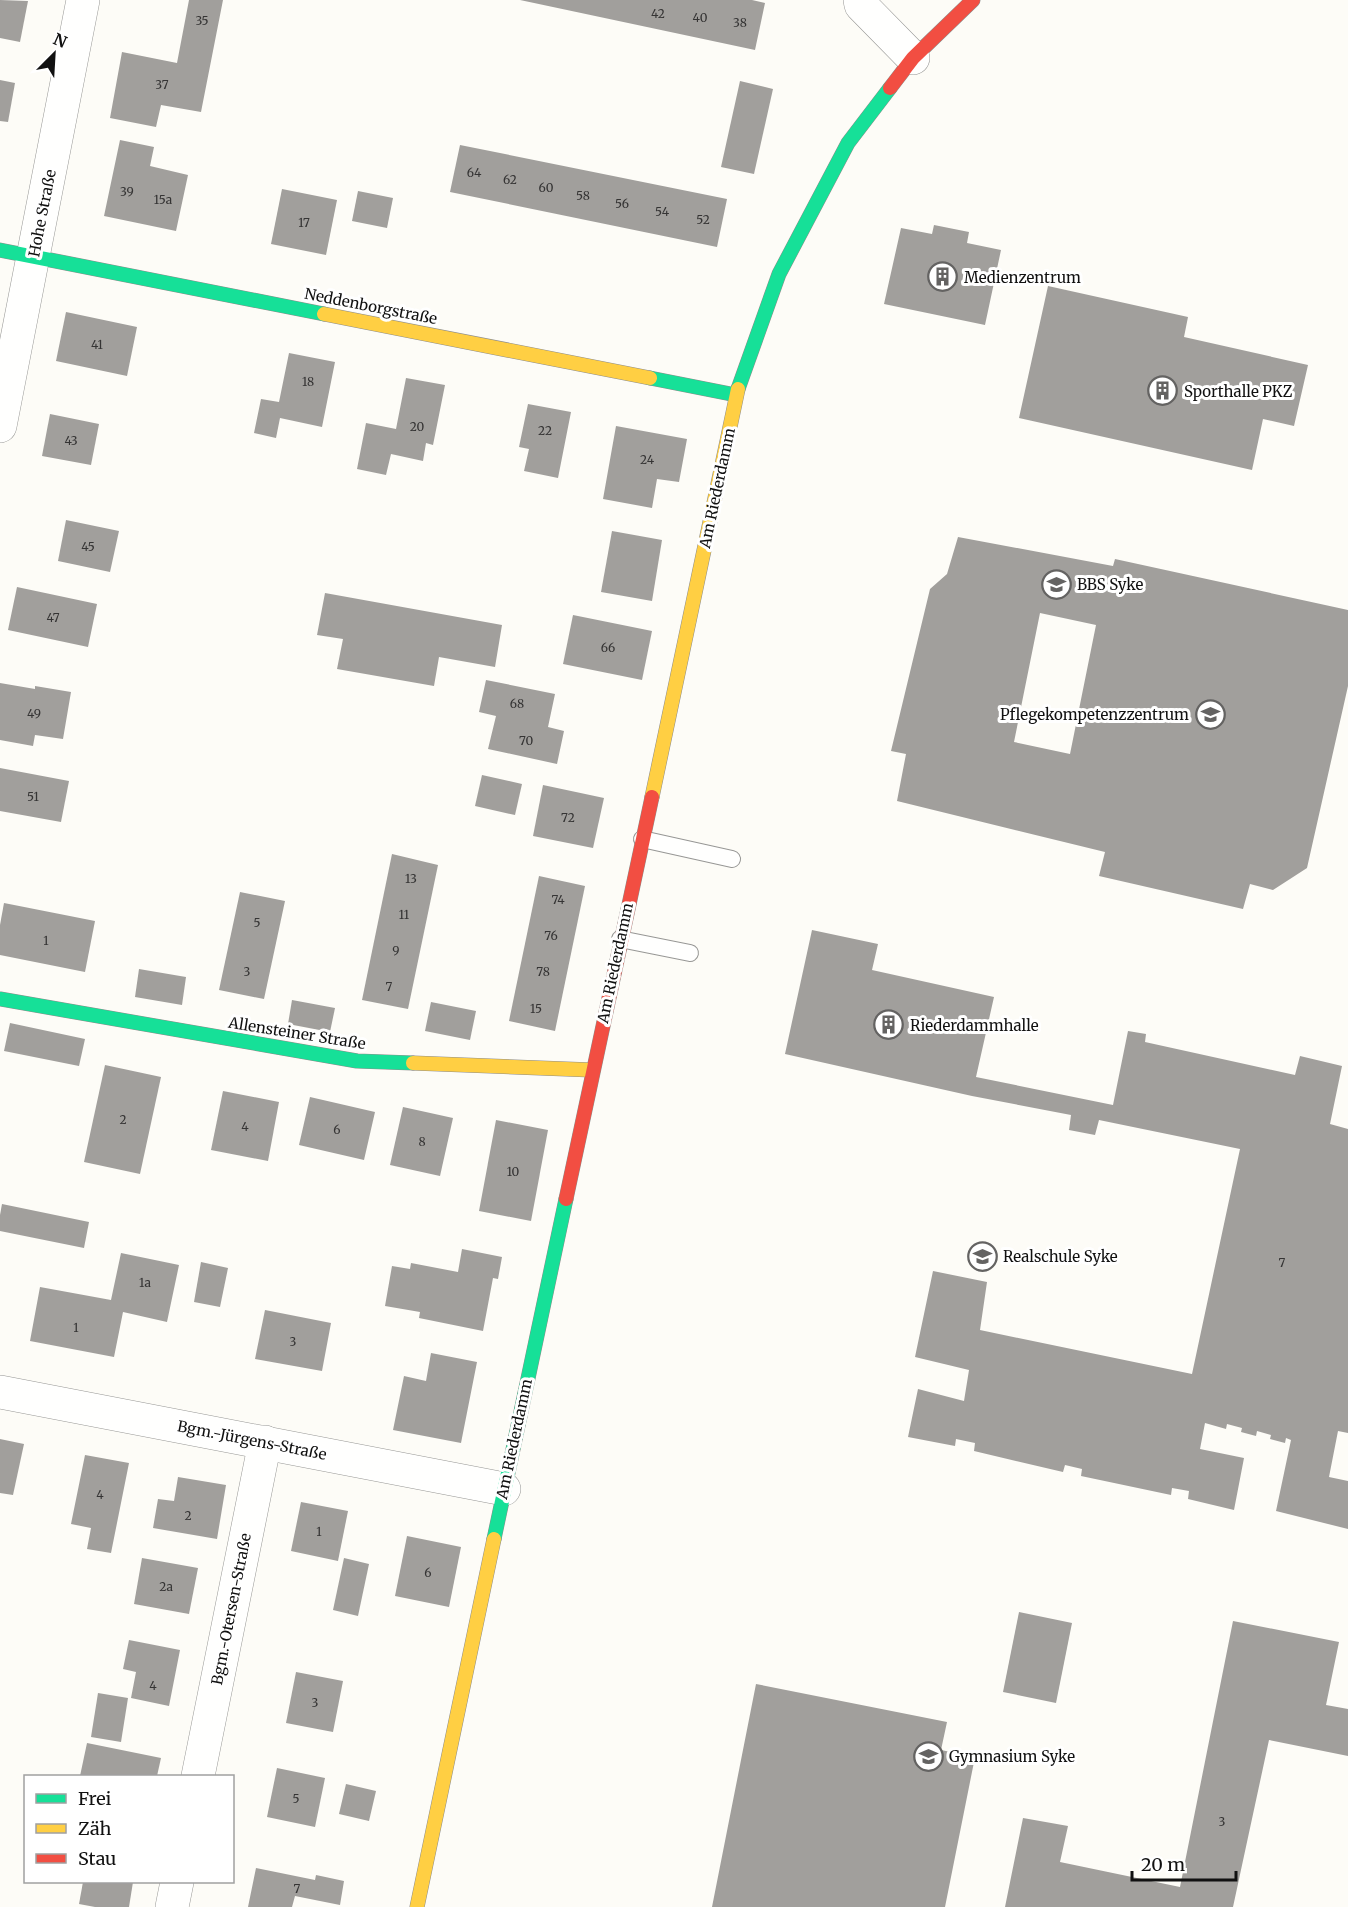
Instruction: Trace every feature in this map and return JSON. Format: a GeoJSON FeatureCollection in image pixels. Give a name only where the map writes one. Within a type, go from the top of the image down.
{"type":"FeatureCollection","features":[{"type":"Feature","properties":{"kind":"street","name":"Hohe Straße"},"geometry":{"type":"LineString","coordinates":[[0,426],[83,0]]}},
{"type":"Feature","properties":{"kind":"street"},"geometry":{"type":"LineString","coordinates":[[860,0],[861,5],[913,58]]}},
{"type":"Feature","properties":{"kind":"street","name":"Am Riederdamm"},"geometry":{"type":"LineString","coordinates":[[417,1907],[736,395],[778,274],[848,143],[913,58],[973,0]]}},
{"type":"Feature","properties":{"kind":"street","name":"Neddenborgstraße"},"geometry":{"type":"LineString","coordinates":[[0,250],[736,395]]}},
{"type":"Feature","properties":{"kind":"street","name":"Allensteiner Straße"},"geometry":{"type":"LineString","coordinates":[[0,999],[357,1061],[592,1070]]}},
{"type":"Feature","properties":{"kind":"street","name":"Bgm.-Jürgens-Straße"},"geometry":{"type":"LineString","coordinates":[[0,1392],[504,1489]]}},
{"type":"Feature","properties":{"kind":"street","name":"Bgm.-Otersen-Straße"},"geometry":{"type":"LineString","coordinates":[[198,1775],[265,1442]]}},
{"type":"Feature","properties":{"kind":"street"},"geometry":{"type":"LineString","coordinates":[[172,1907],[177,1883]]}},
{"type":"Feature","properties":{"kind":"lane"},"geometry":{"type":"LineString","coordinates":[[642,839],[732,859]]}},
{"type":"Feature","properties":{"kind":"lane"},"geometry":{"type":"LineString","coordinates":[[620,939],[690,953]]}},
{"type":"Feature","properties":{"kind":"building"},"geometry":{"type":"Polygon","coordinates":[[[0,0],[28,1],[20,42],[0,38],[0,0]]]}},
{"type":"Feature","properties":{"kind":"building"},"geometry":{"type":"Polygon","coordinates":[[[189,0],[223,0],[201,112],[161,105],[156,127],[110,118],[122,52],[177,63],[189,0]]]}},
{"type":"Feature","properties":{"kind":"building"},"geometry":{"type":"Polygon","coordinates":[[[520,0],[752,0],[765,3],[755,50],[520,0]]]}},
{"type":"Feature","properties":{"kind":"building"},"geometry":{"type":"Polygon","coordinates":[[[0,80],[15,83],[8,122],[0,121],[0,80]]]}},
{"type":"Feature","properties":{"kind":"building"},"geometry":{"type":"Polygon","coordinates":[[[740,81],[773,89],[754,174],[721,167],[740,81]]]}},
{"type":"Feature","properties":{"kind":"building"},"geometry":{"type":"Polygon","coordinates":[[[120,140],[154,147],[150,166],[188,175],[176,231],[104,216],[120,140]]]}},
{"type":"Feature","properties":{"kind":"building"},"geometry":{"type":"Polygon","coordinates":[[[460,145],[727,199],[717,247],[450,192],[460,145]]]}},
{"type":"Feature","properties":{"kind":"building"},"geometry":{"type":"Polygon","coordinates":[[[282,189],[337,200],[326,255],[271,244],[282,189]]]}},
{"type":"Feature","properties":{"kind":"building"},"geometry":{"type":"Polygon","coordinates":[[[358,191],[393,198],[387,228],[352,221],[358,191]]]}},
{"type":"Feature","properties":{"kind":"building","name":"Medienzentrum"},"geometry":{"type":"Polygon","coordinates":[[[934,225],[969,232],[967,243],[1001,250],[985,325],[884,304],[901,228],[932,234],[934,225]]]}},
{"type":"Feature","properties":{"kind":"building","name":"Sporthalle PKZ"},"geometry":{"type":"Polygon","coordinates":[[[1048,286],[1188,317],[1184,337],[1308,365],[1294,426],[1263,419],[1252,470],[1019,418],[1048,286]]]}},
{"type":"Feature","properties":{"kind":"building"},"geometry":{"type":"Polygon","coordinates":[[[66,312],[137,327],[127,376],[56,361],[66,312]]]}},
{"type":"Feature","properties":{"kind":"building"},"geometry":{"type":"Polygon","coordinates":[[[289,353],[335,362],[322,427],[280,418],[276,438],[254,433],[261,399],[279,402],[289,353]]]}},
{"type":"Feature","properties":{"kind":"building"},"geometry":{"type":"Polygon","coordinates":[[[406,378],[445,385],[433,445],[426,443],[423,461],[391,454],[386,475],[357,469],[366,423],[396,429],[406,378]]]}},
{"type":"Feature","properties":{"kind":"building"},"geometry":{"type":"Polygon","coordinates":[[[528,404],[571,412],[558,478],[524,471],[529,449],[519,447],[528,404]]]}},
{"type":"Feature","properties":{"kind":"building"},"geometry":{"type":"Polygon","coordinates":[[[50,414],[99,424],[91,465],[42,456],[50,414]]]}},
{"type":"Feature","properties":{"kind":"building"},"geometry":{"type":"Polygon","coordinates":[[[616,426],[687,439],[679,482],[657,479],[652,508],[603,499],[616,426]]]}},
{"type":"Feature","properties":{"kind":"building"},"geometry":{"type":"Polygon","coordinates":[[[66,520],[119,531],[110,572],[58,561],[66,520]]]}},
{"type":"Feature","properties":{"kind":"building"},"geometry":{"type":"Polygon","coordinates":[[[612,531],[662,540],[652,601],[601,592],[612,531]]]}},
{"type":"Feature","properties":{"kind":"building","name":"Pflegekompetenzzentrum"},"geometry":{"type":"Polygon","coordinates":[[[958,537],[1113,566],[1115,559],[1348,610],[1348,686],[1307,868],[1273,890],[1250,884],[1243,909],[1099,876],[1105,852],[897,801],[906,754],[891,751],[930,589],[947,574],[958,537]],[[1040,613],[1014,742],[1070,754],[1096,625],[1040,613]]]}},
{"type":"Feature","properties":{"kind":"building"},"geometry":{"type":"Polygon","coordinates":[[[17,587],[97,604],[88,647],[8,630],[17,587]]]}},
{"type":"Feature","properties":{"kind":"building"},"geometry":{"type":"Polygon","coordinates":[[[325,593],[502,625],[495,667],[439,657],[434,686],[337,669],[343,639],[317,635],[325,593]]]}},
{"type":"Feature","properties":{"kind":"building"},"geometry":{"type":"Polygon","coordinates":[[[573,615],[652,631],[642,680],[563,664],[573,615]]]}},
{"type":"Feature","properties":{"kind":"building"},"geometry":{"type":"Polygon","coordinates":[[[486,680],[555,694],[548,727],[564,731],[557,764],[488,749],[496,716],[479,712],[486,680]]]}},
{"type":"Feature","properties":{"kind":"building"},"geometry":{"type":"Polygon","coordinates":[[[0,683],[71,692],[63,739],[35,735],[33,746],[0,740],[0,683]]]}},
{"type":"Feature","properties":{"kind":"building"},"geometry":{"type":"Polygon","coordinates":[[[0,768],[69,781],[61,822],[0,811],[0,768]]]}},
{"type":"Feature","properties":{"kind":"building"},"geometry":{"type":"Polygon","coordinates":[[[482,775],[522,784],[515,815],[475,806],[482,775]]]}},
{"type":"Feature","properties":{"kind":"building"},"geometry":{"type":"Polygon","coordinates":[[[543,785],[604,798],[593,848],[533,836],[543,785]]]}},
{"type":"Feature","properties":{"kind":"building"},"geometry":{"type":"Polygon","coordinates":[[[392,854],[438,865],[408,1009],[362,1000],[392,854]]]}},
{"type":"Feature","properties":{"kind":"building"},"geometry":{"type":"Polygon","coordinates":[[[539,876],[585,886],[555,1031],[509,1021],[539,876]]]}},
{"type":"Feature","properties":{"kind":"building"},"geometry":{"type":"Polygon","coordinates":[[[240,892],[285,901],[264,999],[219,990],[240,892]]]}},
{"type":"Feature","properties":{"kind":"building"},"geometry":{"type":"Polygon","coordinates":[[[4,903],[95,921],[85,972],[0,955],[0,925],[4,903]]]}},
{"type":"Feature","properties":{"kind":"building"},"geometry":{"type":"Polygon","coordinates":[[[812,930],[878,944],[872,970],[994,997],[976,1077],[1113,1105],[1128,1031],[1146,1034],[1145,1042],[1295,1075],[1300,1056],[1342,1066],[1330,1124],[1348,1129],[1348,1433],[1338,1431],[1329,1477],[1348,1481],[1348,1529],[1276,1511],[1291,1440],[1286,1438],[1285,1443],[1270,1439],[1271,1435],[1257,1431],[1256,1436],[1241,1432],[1242,1428],[1227,1424],[1226,1429],[1205,1423],[1200,1449],[1244,1458],[1234,1510],[1188,1499],[1189,1491],[1172,1488],[1171,1495],[1081,1476],[1082,1469],[1065,1465],[1063,1472],[974,1451],[975,1443],[956,1439],[955,1446],[908,1437],[918,1389],[964,1401],[969,1370],[915,1357],[933,1271],[987,1282],[980,1330],[1192,1374],[1240,1149],[1099,1120],[1095,1135],[1069,1130],[1071,1115],[972,1096],[785,1054],[812,930]]]}},
{"type":"Feature","properties":{"kind":"building"},"geometry":{"type":"Polygon","coordinates":[[[139,969],[186,977],[182,1005],[135,997],[139,969]]]}},
{"type":"Feature","properties":{"kind":"building"},"geometry":{"type":"Polygon","coordinates":[[[292,1000],[335,1008],[330,1032],[288,1024],[292,1000]]]}},
{"type":"Feature","properties":{"kind":"building"},"geometry":{"type":"Polygon","coordinates":[[[431,1002],[476,1011],[470,1040],[425,1031],[431,1002]]]}},
{"type":"Feature","properties":{"kind":"building"},"geometry":{"type":"Polygon","coordinates":[[[10,1023],[85,1039],[79,1066],[4,1051],[10,1023]]]}},
{"type":"Feature","properties":{"kind":"building"},"geometry":{"type":"Polygon","coordinates":[[[105,1065],[161,1077],[140,1174],[84,1162],[105,1065]]]}},
{"type":"Feature","properties":{"kind":"building"},"geometry":{"type":"Polygon","coordinates":[[[223,1091],[279,1102],[268,1161],[211,1150],[223,1091]]]}},
{"type":"Feature","properties":{"kind":"building"},"geometry":{"type":"Polygon","coordinates":[[[310,1097],[375,1112],[364,1160],[299,1145],[310,1097]]]}},
{"type":"Feature","properties":{"kind":"building"},"geometry":{"type":"Polygon","coordinates":[[[403,1107],[453,1118],[440,1176],[390,1165],[403,1107]]]}},
{"type":"Feature","properties":{"kind":"building"},"geometry":{"type":"Polygon","coordinates":[[[496,1120],[548,1130],[531,1221],[479,1211],[496,1120]]]}},
{"type":"Feature","properties":{"kind":"building"},"geometry":{"type":"Polygon","coordinates":[[[2,1204],[89,1222],[84,1248],[0,1231],[2,1204]]]}},
{"type":"Feature","properties":{"kind":"building"},"geometry":{"type":"Polygon","coordinates":[[[462,1249],[502,1257],[498,1279],[493,1278],[483,1331],[419,1318],[420,1312],[385,1306],[392,1266],[410,1269],[411,1263],[458,1272],[462,1249]]]}},
{"type":"Feature","properties":{"kind":"building"},"geometry":{"type":"Polygon","coordinates":[[[121,1253],[179,1265],[167,1322],[123,1312],[114,1357],[30,1341],[40,1287],[111,1300],[121,1253]]]}},
{"type":"Feature","properties":{"kind":"building"},"geometry":{"type":"Polygon","coordinates":[[[201,1262],[228,1268],[220,1307],[194,1302],[201,1262]]]}},
{"type":"Feature","properties":{"kind":"building"},"geometry":{"type":"Polygon","coordinates":[[[265,1310],[331,1323],[322,1371],[255,1359],[265,1310]]]}},
{"type":"Feature","properties":{"kind":"building"},"geometry":{"type":"Polygon","coordinates":[[[431,1353],[477,1362],[461,1443],[393,1430],[404,1376],[426,1381],[431,1353]]]}},
{"type":"Feature","properties":{"kind":"building"},"geometry":{"type":"Polygon","coordinates":[[[0,1439],[24,1444],[13,1495],[0,1493],[0,1439]]]}},
{"type":"Feature","properties":{"kind":"building"},"geometry":{"type":"Polygon","coordinates":[[[85,1455],[129,1463],[111,1553],[87,1549],[91,1528],[71,1524],[85,1455]]]}},
{"type":"Feature","properties":{"kind":"building"},"geometry":{"type":"Polygon","coordinates":[[[178,1477],[226,1485],[217,1539],[153,1528],[158,1499],[174,1501],[178,1477]]]}},
{"type":"Feature","properties":{"kind":"building"},"geometry":{"type":"Polygon","coordinates":[[[301,1502],[348,1511],[338,1561],[291,1551],[301,1502]]]}},
{"type":"Feature","properties":{"kind":"building"},"geometry":{"type":"Polygon","coordinates":[[[407,1536],[461,1547],[449,1607],[395,1596],[407,1536]]]}},
{"type":"Feature","properties":{"kind":"building"},"geometry":{"type":"Polygon","coordinates":[[[142,1558],[198,1568],[189,1614],[134,1604],[142,1558]]]}},
{"type":"Feature","properties":{"kind":"building"},"geometry":{"type":"Polygon","coordinates":[[[344,1558],[369,1564],[358,1616],[333,1610],[344,1558]]]}},
{"type":"Feature","properties":{"kind":"building"},"geometry":{"type":"Polygon","coordinates":[[[1019,1612],[1072,1623],[1056,1703],[1003,1692],[1019,1612]]]}},
{"type":"Feature","properties":{"kind":"building"},"geometry":{"type":"Polygon","coordinates":[[[1233,1621],[1339,1642],[1326,1705],[1348,1709],[1348,1756],[1269,1740],[1233,1907],[1005,1907],[1023,1818],[1068,1826],[1060,1862],[1180,1887],[1233,1621]]]}},
{"type":"Feature","properties":{"kind":"building"},"geometry":{"type":"Polygon","coordinates":[[[129,1640],[180,1650],[169,1706],[131,1698],[136,1672],[123,1669],[129,1640]]]}},
{"type":"Feature","properties":{"kind":"building"},"geometry":{"type":"Polygon","coordinates":[[[296,1672],[343,1681],[333,1732],[286,1723],[296,1672]]]}},
{"type":"Feature","properties":{"kind":"building"},"geometry":{"type":"Polygon","coordinates":[[[756,1684],[947,1722],[941,1750],[975,1757],[945,1907],[712,1907],[756,1684]]]}},
{"type":"Feature","properties":{"kind":"building"},"geometry":{"type":"Polygon","coordinates":[[[98,1693],[128,1698],[121,1742],[91,1737],[98,1693]]]}},
{"type":"Feature","properties":{"kind":"building"},"geometry":{"type":"Polygon","coordinates":[[[87,1743],[161,1758],[157,1775],[80,1775],[87,1743]]]}},
{"type":"Feature","properties":{"kind":"building"},"geometry":{"type":"Polygon","coordinates":[[[277,1768],[325,1778],[315,1827],[267,1817],[277,1768]]]}},
{"type":"Feature","properties":{"kind":"building"},"geometry":{"type":"Polygon","coordinates":[[[346,1784],[376,1791],[369,1821],[339,1814],[346,1784]]]}},
{"type":"Feature","properties":{"kind":"building"},"geometry":{"type":"Polygon","coordinates":[[[256,1868],[315,1880],[316,1875],[344,1881],[340,1905],[295,1896],[292,1907],[248,1907],[256,1868]]]}},
{"type":"Feature","properties":{"kind":"building"},"geometry":{"type":"Polygon","coordinates":[[[83,1883],[133,1883],[129,1907],[95,1907],[79,1904],[83,1883]]]}},
{"type":"Feature","properties":{"kind":"traffic: fast"},"geometry":{"type":"LineString","coordinates":[[738,389],[779,274],[848,143],[890,88]]}},
{"type":"Feature","properties":{"kind":"traffic: fast"},"geometry":{"type":"LineString","coordinates":[[0,250],[324,314]]}},
{"type":"Feature","properties":{"kind":"traffic: fast"},"geometry":{"type":"LineString","coordinates":[[650,378],[736,395]]}},
{"type":"Feature","properties":{"kind":"traffic: fast"},"geometry":{"type":"LineString","coordinates":[[0,999],[357,1061],[413,1063]]}},
{"type":"Feature","properties":{"kind":"traffic: fast"},"geometry":{"type":"LineString","coordinates":[[494,1539],[566,1199]]}},
{"type":"Feature","properties":{"kind":"traffic: slow"},"geometry":{"type":"LineString","coordinates":[[324,314],[650,378]]}},
{"type":"Feature","properties":{"kind":"traffic: slow"},"geometry":{"type":"LineString","coordinates":[[652,797],[738,389]]}},
{"type":"Feature","properties":{"kind":"traffic: slow"},"geometry":{"type":"LineString","coordinates":[[413,1063],[592,1070]]}},
{"type":"Feature","properties":{"kind":"traffic: slow"},"geometry":{"type":"LineString","coordinates":[[417,1907],[494,1539]]}},
{"type":"Feature","properties":{"kind":"traffic: jam"},"geometry":{"type":"LineString","coordinates":[[890,88],[913,58],[973,0]]}},
{"type":"Feature","properties":{"kind":"traffic: jam"},"geometry":{"type":"LineString","coordinates":[[566,1199],[652,797]]}},
{"type":"Feature","properties":{"kind":"place","name":"Medienzentrum"},"geometry":{"type":"Point","coordinates":[943,277]}},
{"type":"Feature","properties":{"kind":"place","name":"Sporthalle PKZ"},"geometry":{"type":"Point","coordinates":[1163,391]}},
{"type":"Feature","properties":{"kind":"place","name":"BBS Syke"},"geometry":{"type":"Point","coordinates":[1056,584]}},
{"type":"Feature","properties":{"kind":"place","name":"Pflegekompetenzzentrum"},"geometry":{"type":"Point","coordinates":[1210,714]}},
{"type":"Feature","properties":{"kind":"place","name":"Riederdammhalle"},"geometry":{"type":"Point","coordinates":[889,1025]}},
{"type":"Feature","properties":{"kind":"place","name":"Realschule Syke"},"geometry":{"type":"Point","coordinates":[982,1256]}},
{"type":"Feature","properties":{"kind":"place","name":"Gymnasium Syke"},"geometry":{"type":"Point","coordinates":[928,1756]}}]}
